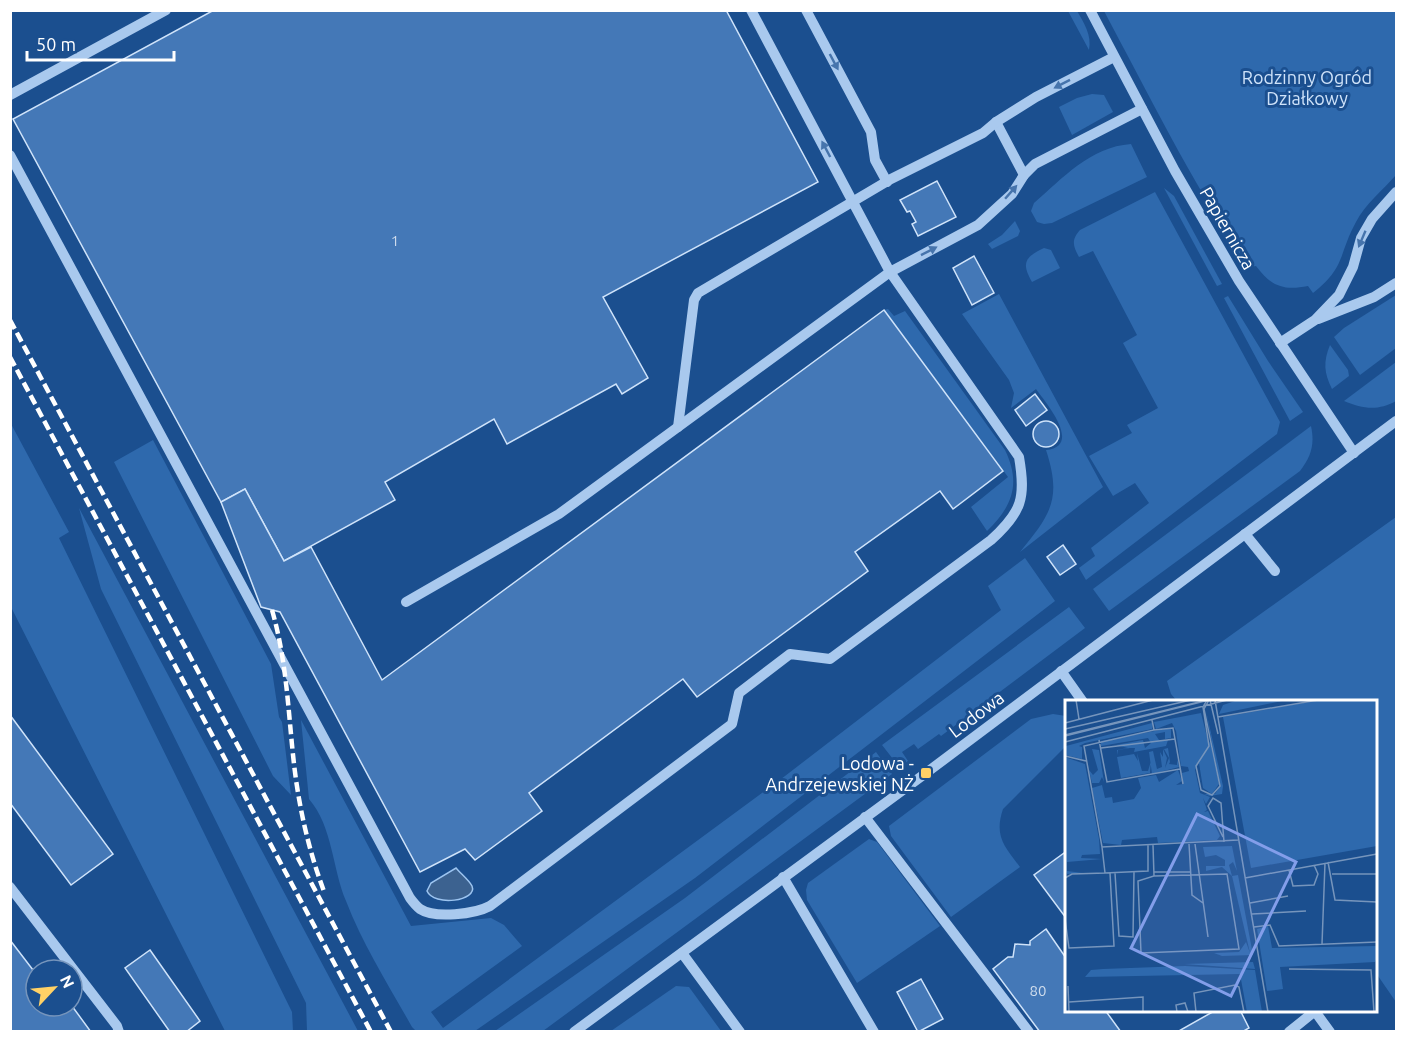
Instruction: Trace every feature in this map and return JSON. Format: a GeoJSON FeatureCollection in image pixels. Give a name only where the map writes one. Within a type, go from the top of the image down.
{"type":"FeatureCollection","features":[{"type":"Feature","properties":{"kind":"street"},"geometry":{"type":"LineString","coordinates":[[10,95],[166,10]]}},
{"type":"Feature","properties":{"kind":"street"},"geometry":{"type":"LineString","coordinates":[[10,156],[410,898],[417,908],[431,914],[476,913],[490,906],[732,724],[739,693],[790,654],[830,659],[991,540],[1009,524],[1021,499],[1022,478],[1019,457],[890,272],[751,10]]}},
{"type":"Feature","properties":{"kind":"street"},"geometry":{"type":"LineString","coordinates":[[806,10],[872,132],[873,154],[886,182]]}},
{"type":"Feature","properties":{"kind":"street","name":"Papiernicza"},"geometry":{"type":"LineString","coordinates":[[1090,10],[1175,171],[1239,281],[1354,453]]}},
{"type":"Feature","properties":{"kind":"street"},"geometry":{"type":"LineString","coordinates":[[678,427],[694,300],[698,293],[886,182],[983,133],[1036,96],[1114,57]]}},
{"type":"Feature","properties":{"kind":"street"},"geometry":{"type":"LineString","coordinates":[[406,602],[559,514],[890,272],[978,225],[1012,194],[1024,175],[1035,164],[1142,109]]}},
{"type":"Feature","properties":{"kind":"street"},"geometry":{"type":"LineString","coordinates":[[996,122],[1024,175]]}},
{"type":"Feature","properties":{"kind":"street"},"geometry":{"type":"LineString","coordinates":[[1280,344],[1315,320],[1339,295],[1353,267],[1361,238],[1372,219],[1396,192]]}},
{"type":"Feature","properties":{"kind":"street"},"geometry":{"type":"LineString","coordinates":[[1315,320],[1374,297],[1396,283]]}},
{"type":"Feature","properties":{"kind":"street","name":"Lodowa"},"geometry":{"type":"LineString","coordinates":[[574,1032],[926,773],[1396,421]]}},
{"type":"Feature","properties":{"kind":"street"},"geometry":{"type":"LineString","coordinates":[[1245,534],[1275,571]]}},
{"type":"Feature","properties":{"kind":"street"},"geometry":{"type":"LineString","coordinates":[[1061,671],[1082,700]]}},
{"type":"Feature","properties":{"kind":"street"},"geometry":{"type":"LineString","coordinates":[[865,817],[1029,1032]]}},
{"type":"Feature","properties":{"kind":"street"},"geometry":{"type":"LineString","coordinates":[[783,877],[873,1032]]}},
{"type":"Feature","properties":{"kind":"street"},"geometry":{"type":"LineString","coordinates":[[10,887],[117,1026],[119,1032]]}},
{"type":"Feature","properties":{"kind":"street"},"geometry":{"type":"LineString","coordinates":[[682,953],[740,1032]]}},
{"type":"Feature","properties":{"kind":"street"},"geometry":{"type":"LineString","coordinates":[[1289,1032],[1313,1012]]}},
{"type":"Feature","properties":{"kind":"street"},"geometry":{"type":"LineString","coordinates":[[1315,1012],[1330,1032]]}},
{"type":"Feature","properties":{"kind":"green space"},"geometry":{"type":"Polygon","coordinates":[[[1068,11],[1077,11],[1082,20],[1088,34],[1089,50],[1068,11]]]}},
{"type":"Feature","properties":{"kind":"green space","name":"Rodzinny Ogród Działkowy"},"geometry":{"type":"Polygon","coordinates":[[[1104,11],[1396,11],[1396,175],[1360,215],[1336,268],[1324,284],[1313,293],[1308,286],[1291,288],[1278,285],[1267,278],[1256,266],[1249,267],[1191,173],[1104,11]]]}},
{"type":"Feature","properties":{"kind":"green space"},"geometry":{"type":"Polygon","coordinates":[[[1092,94],[1104,95],[1113,112],[1072,135],[1059,107],[1092,94]]]}},
{"type":"Feature","properties":{"kind":"green space"},"geometry":{"type":"Polygon","coordinates":[[[1131,144],[1147,177],[1052,223],[1037,222],[1031,211],[1034,203],[1067,174],[1090,157],[1116,146],[1131,144]]]}},
{"type":"Feature","properties":{"kind":"green space"},"geometry":{"type":"Polygon","coordinates":[[[1164,188],[1174,196],[1222,284],[1217,286],[1164,188]]]}},
{"type":"Feature","properties":{"kind":"green space"},"geometry":{"type":"Polygon","coordinates":[[[1155,192],[1280,422],[1277,434],[1086,580],[1079,568],[1095,556],[1091,548],[1149,503],[1135,483],[1113,496],[1089,456],[1132,433],[1127,425],[1158,408],[1123,343],[1137,335],[1093,251],[1079,257],[1074,240],[1080,230],[1155,192]]]}},
{"type":"Feature","properties":{"kind":"green space"},"geometry":{"type":"Polygon","coordinates":[[[1015,221],[1020,231],[1018,236],[992,249],[988,244],[1002,235],[1015,221]]]}},
{"type":"Feature","properties":{"kind":"green space"},"geometry":{"type":"Polygon","coordinates":[[[1044,248],[1051,250],[1060,268],[1032,282],[1027,270],[1027,261],[1033,254],[1044,248]]]}},
{"type":"Feature","properties":{"kind":"green space"},"geometry":{"type":"Polygon","coordinates":[[[999,294],[1103,487],[1020,552],[1039,527],[1051,505],[1053,481],[1046,450],[1057,447],[1062,433],[1059,423],[1036,389],[1011,408],[1014,393],[1009,380],[962,314],[999,294]]]}},
{"type":"Feature","properties":{"kind":"green space"},"geometry":{"type":"Polygon","coordinates":[[[1396,295],[1396,348],[1360,375],[1334,337],[1344,328],[1396,295]]]}},
{"type":"Feature","properties":{"kind":"green space"},"geometry":{"type":"Polygon","coordinates":[[[1228,296],[1303,412],[1290,421],[1224,298],[1228,296]]]}},
{"type":"Feature","properties":{"kind":"green space"},"geometry":{"type":"Polygon","coordinates":[[[888,309],[894,316],[905,311],[1005,450],[1013,473],[1012,494],[1003,512],[987,531],[971,507],[1008,477],[884,310],[888,309]]]}},
{"type":"Feature","properties":{"kind":"green space"},"geometry":{"type":"Polygon","coordinates":[[[1330,345],[1348,370],[1349,376],[1332,389],[1325,367],[1330,345]]]}},
{"type":"Feature","properties":{"kind":"green space"},"geometry":{"type":"Polygon","coordinates":[[[1396,362],[1396,401],[1377,408],[1370,408],[1344,401],[1396,362]]]}},
{"type":"Feature","properties":{"kind":"green space"},"geometry":{"type":"Polygon","coordinates":[[[10,422],[69,532],[59,538],[292,1012],[293,1031],[225,1031],[11,607],[10,422]]]}},
{"type":"Feature","properties":{"kind":"green space"},"geometry":{"type":"Polygon","coordinates":[[[1311,426],[1313,439],[1311,450],[1300,471],[1109,611],[1093,589],[1311,426]]]}},
{"type":"Feature","properties":{"kind":"green space"},"geometry":{"type":"Polygon","coordinates":[[[153,440],[271,664],[279,717],[282,722],[291,795],[273,776],[114,462],[153,440]]]}},
{"type":"Feature","properties":{"kind":"green space"},"geometry":{"type":"Polygon","coordinates":[[[79,508],[358,1031],[307,1031],[306,1003],[101,589],[79,508]]]}},
{"type":"Feature","properties":{"kind":"green space"},"geometry":{"type":"Polygon","coordinates":[[[1396,517],[1396,1002],[1377,974],[1377,700],[1176,700],[1171,694],[1167,681],[1396,517]]]}},
{"type":"Feature","properties":{"kind":"green space"},"geometry":{"type":"Polygon","coordinates":[[[1025,558],[1055,601],[695,878],[475,1031],[416,1031],[412,1027],[360,933],[341,888],[328,835],[317,810],[309,799],[301,720],[411,926],[491,918],[504,925],[522,946],[431,1012],[443,1028],[785,776],[1001,610],[988,586],[1025,558]]]}},
{"type":"Feature","properties":{"kind":"green space"},"geometry":{"type":"Polygon","coordinates":[[[1069,607],[1085,628],[941,736],[939,734],[918,749],[914,744],[902,752],[908,761],[900,768],[882,745],[1069,607]]]}},
{"type":"Feature","properties":{"kind":"green space"},"geometry":{"type":"Polygon","coordinates":[[[1053,714],[1065,716],[1065,747],[1003,809],[1000,818],[1000,834],[1009,853],[1020,867],[951,917],[891,836],[889,826],[1031,719],[1053,714]]]}},
{"type":"Feature","properties":{"kind":"green space"},"geometry":{"type":"Polygon","coordinates":[[[876,752],[892,774],[543,1031],[495,1031],[685,898],[876,752]]]}},
{"type":"Feature","properties":{"kind":"green space"},"geometry":{"type":"Polygon","coordinates":[[[869,839],[877,842],[940,926],[857,983],[807,900],[806,890],[808,883],[869,839]]]}},
{"type":"Feature","properties":{"kind":"green space"},"geometry":{"type":"Polygon","coordinates":[[[676,986],[689,987],[721,1031],[611,1031],[676,986]]]}},
{"type":"Feature","properties":{"kind":"shaded area"},"geometry":{"type":"Polygon","coordinates":[[[456,868],[469,881],[472,891],[454,900],[431,896],[427,891],[431,883],[456,868]]]}},
{"type":"Feature","properties":{"kind":"building"},"geometry":{"type":"Polygon","coordinates":[[[214,10],[726,10],[818,182],[603,297],[648,378],[622,394],[616,384],[507,444],[494,419],[385,482],[395,500],[284,561],[245,489],[221,502],[13,119],[214,10]]]}},
{"type":"Feature","properties":{"kind":"building"},"geometry":{"type":"Polygon","coordinates":[[[937,181],[956,217],[918,236],[912,224],[916,222],[900,200],[937,181]]]}},
{"type":"Feature","properties":{"kind":"building"},"geometry":{"type":"Polygon","coordinates":[[[974,256],[994,293],[972,305],[953,268],[974,256]]]}},
{"type":"Feature","properties":{"kind":"building"},"geometry":{"type":"Polygon","coordinates":[[[884,310],[1003,471],[953,509],[940,491],[855,552],[868,571],[697,697],[683,679],[529,793],[542,811],[475,860],[465,849],[420,872],[280,612],[261,607],[221,502],[245,489],[284,561],[311,547],[382,680],[884,310]]]}},
{"type":"Feature","properties":{"kind":"building"},"geometry":{"type":"Polygon","coordinates":[[[1035,394],[1047,410],[1026,426],[1015,410],[1035,394]]]}},
{"type":"Feature","properties":{"kind":"building"},"geometry":{"type":"Polygon","coordinates":[[[1046,421],[1055,425],[1059,434],[1055,443],[1046,447],[1037,443],[1033,434],[1037,425],[1046,421]]]}},
{"type":"Feature","properties":{"kind":"building"},"geometry":{"type":"Polygon","coordinates":[[[1063,545],[1076,564],[1060,575],[1047,557],[1063,545]]]}},
{"type":"Feature","properties":{"kind":"building"},"geometry":{"type":"Polygon","coordinates":[[[10,715],[113,854],[71,885],[10,803],[10,715]]]}},
{"type":"Feature","properties":{"kind":"building"},"geometry":{"type":"Polygon","coordinates":[[[1064,853],[1065,917],[1034,875],[1064,853]]]}},
{"type":"Feature","properties":{"kind":"building"},"geometry":{"type":"Polygon","coordinates":[[[1046,929],[1065,957],[1065,1012],[1106,1012],[1121,1032],[1040,1032],[993,969],[1008,957],[1013,957],[1015,944],[1030,945],[1030,941],[1046,929]]]}},
{"type":"Feature","properties":{"kind":"building"},"geometry":{"type":"Polygon","coordinates":[[[10,940],[24,958],[24,1018],[81,1018],[91,1032],[10,1032],[10,940]]]}},
{"type":"Feature","properties":{"kind":"building"},"geometry":{"type":"Polygon","coordinates":[[[150,950],[200,1021],[186,1032],[170,1032],[125,968],[150,950]]]}},
{"type":"Feature","properties":{"kind":"building"},"geometry":{"type":"Polygon","coordinates":[[[921,979],[943,1019],[918,1032],[897,992],[921,979]]]}},
{"type":"Feature","properties":{"kind":"building"},"geometry":{"type":"Polygon","coordinates":[[[1212,1012],[1241,1012],[1249,1028],[1242,1032],[1177,1032],[1212,1012]]]}},
{"type":"Feature","properties":{"kind":"railway"},"geometry":{"type":"LineString","coordinates":[[10,320],[391,1032]]}},
{"type":"Feature","properties":{"kind":"railway"},"geometry":{"type":"LineString","coordinates":[[10,357],[371,1032]]}},
{"type":"Feature","properties":{"kind":"railway"},"geometry":{"type":"LineString","coordinates":[[272,610],[284,668],[294,764],[305,830],[325,894]]}},
{"type":"Feature","properties":{"kind":"place","name":"Lodowa - Andrzejewskiej NŻ"},"geometry":{"type":"Point","coordinates":[926,773]}}]}
